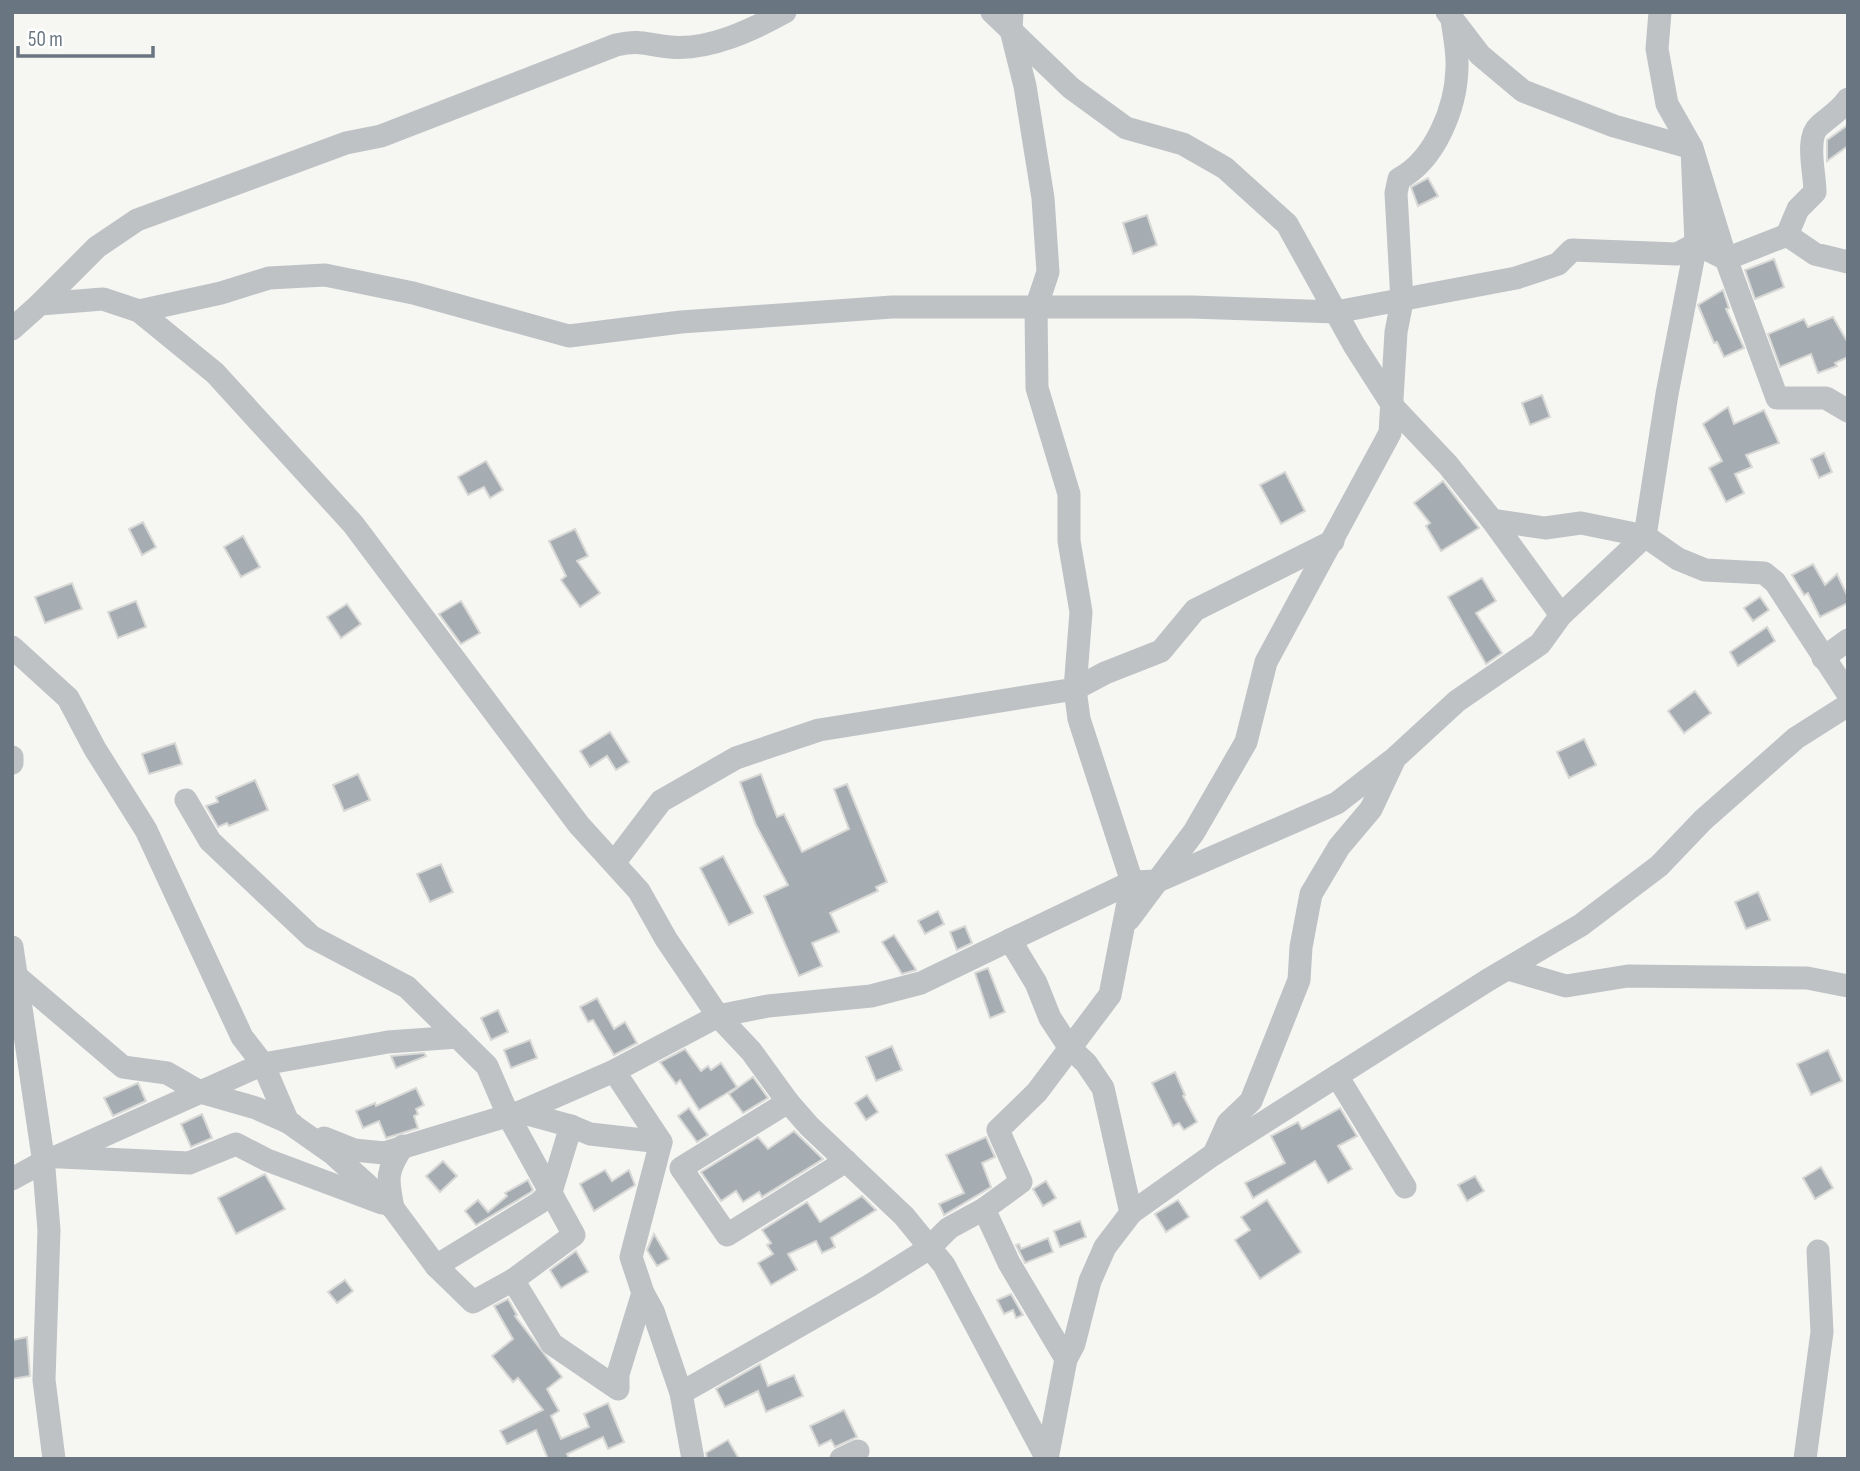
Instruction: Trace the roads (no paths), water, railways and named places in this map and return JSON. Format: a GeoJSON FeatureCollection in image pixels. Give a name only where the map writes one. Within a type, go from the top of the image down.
{"type":"FeatureCollection","features":[{"type":"Feature","properties":{"kind":"street"},"geometry":{"type":"LineString","coordinates":[[12,329],[96,247],[137,220],[320,152],[380,136],[616,46],[636,40],[670,47],[705,45],[785,12]]}},
{"type":"Feature","properties":{"kind":"street"},"geometry":{"type":"LineString","coordinates":[[992,12],[1008,18],[1071,88],[1126,128],[1183,144],[1225,168],[1287,224],[1392,404],[1448,465],[1561,615]]}},
{"type":"Feature","properties":{"kind":"street"},"geometry":{"type":"LineString","coordinates":[[1660,12],[1657,49],[1667,104],[1692,148],[1726,259],[1777,398],[1826,398],[1848,411]]}},
{"type":"Feature","properties":{"kind":"street"},"geometry":{"type":"LineString","coordinates":[[1451,15],[1480,55],[1523,91],[1614,126],[1692,148]]}},
{"type":"Feature","properties":{"kind":"street"},"geometry":{"type":"LineString","coordinates":[[1122,932],[1135,907],[1194,832],[1246,742],[1266,662],[1390,433],[1396,332],[1402,301],[1396,193],[1399,179],[1416,170],[1430,154],[1448,111],[1457,68],[1451,15]]}},
{"type":"Feature","properties":{"kind":"street"},"geometry":{"type":"LineString","coordinates":[[681,1393],[869,1286],[928,1248],[949,1227],[984,1209],[1021,1182],[998,1130],[1037,1092],[1110,995],[1132,882],[1079,719],[1075,689],[1081,612],[1069,541],[1069,494],[1037,388],[1036,308],[1048,272],[1043,198],[1025,86],[1008,18]]}},
{"type":"Feature","properties":{"kind":"street"},"geometry":{"type":"LineString","coordinates":[[1696,244],[1726,259],[1787,235],[1798,209],[1815,192],[1815,169],[1810,144],[1816,128],[1840,110],[1848,99]]}},
{"type":"Feature","properties":{"kind":"street"},"geometry":{"type":"LineString","coordinates":[[15,975],[123,1067],[167,1073],[200,1092],[256,1108],[354,1150],[384,1153],[514,1115],[614,1071],[719,1016],[768,1006],[871,996],[921,983],[1132,882],[1158,881],[1338,803],[1395,758],[1457,701],[1540,644],[1561,615],[1645,536],[1669,382],[1696,244],[1692,148]]}},
{"type":"Feature","properties":{"kind":"street"},"geometry":{"type":"LineString","coordinates":[[1787,235],[1815,254],[1848,262]]}},
{"type":"Feature","properties":{"kind":"street"},"geometry":{"type":"LineString","coordinates":[[139,311],[221,293],[269,278],[325,275],[413,293],[569,336],[681,322],[892,307],[1192,307],[1336,312],[1516,278],[1558,264],[1572,250],[1677,254],[1696,244]]}},
{"type":"Feature","properties":{"kind":"street"},"geometry":{"type":"LineString","coordinates":[[40,304],[103,299],[139,311],[215,373],[353,524],[579,825],[639,891],[666,939],[719,1016],[751,1051],[788,1102],[904,1216],[944,1265],[1047,1459]]}},
{"type":"Feature","properties":{"kind":"street"},"geometry":{"type":"LineString","coordinates":[[1492,520],[1545,527],[1581,523],[1645,536],[1678,559],[1705,570],[1764,573],[1775,582],[1848,694]]}},
{"type":"Feature","properties":{"kind":"street"},"geometry":{"type":"LineString","coordinates":[[614,863],[661,801],[736,758],[819,730],[1075,689],[1105,673],[1161,651],[1195,610],[1333,541]]}},
{"type":"Feature","properties":{"kind":"street"},"geometry":{"type":"LineString","coordinates":[[1823,658],[1848,640]]}},
{"type":"Feature","properties":{"kind":"street"},"geometry":{"type":"LineString","coordinates":[[12,647],[68,698],[94,749],[146,830],[242,1037],[263,1065],[288,1122],[332,1153],[393,1208],[436,1266],[473,1303],[513,1280],[574,1235],[487,1066],[407,987],[312,937],[210,841],[186,800]]}},
{"type":"Feature","properties":{"kind":"street"},"geometry":{"type":"LineString","coordinates":[[1047,1459],[1066,1359],[1074,1344],[1090,1281],[1105,1247],[1131,1213],[1214,1154],[1581,925],[1659,866],[1703,820],[1796,738],[1848,705]]}},
{"type":"Feature","properties":{"kind":"street"},"geometry":{"type":"LineString","coordinates":[[12,757],[12,763]]}},
{"type":"Feature","properties":{"kind":"street"},"geometry":{"type":"LineString","coordinates":[[1214,1154],[1228,1123],[1251,1101],[1299,980],[1301,947],[1311,894],[1339,847],[1371,809],[1395,758]]}},
{"type":"Feature","properties":{"kind":"street"},"geometry":{"type":"LineString","coordinates":[[1010,940],[1069,1047],[1086,1063],[1103,1088],[1131,1213]]}},
{"type":"Feature","properties":{"kind":"street"},"geometry":{"type":"LineString","coordinates":[[12,947],[48,1159],[49,1230],[44,1380],[54,1459]]}},
{"type":"Feature","properties":{"kind":"street"},"geometry":{"type":"LineString","coordinates":[[1508,969],[1566,986],[1628,976],[1807,978],[1848,986]]}},
{"type":"Feature","properties":{"kind":"street"},"geometry":{"type":"LineString","coordinates":[[12,1179],[48,1159],[263,1065],[388,1042],[458,1037]]}},
{"type":"Feature","properties":{"kind":"street"},"geometry":{"type":"LineString","coordinates":[[614,1071],[662,1142],[631,1257],[681,1393],[693,1459]]}},
{"type":"Feature","properties":{"kind":"street"},"geometry":{"type":"LineString","coordinates":[[1337,1076],[1405,1187]]}},
{"type":"Feature","properties":{"kind":"street"},"geometry":{"type":"LineString","coordinates":[[788,1102],[681,1168],[727,1235],[846,1161]]}},
{"type":"Feature","properties":{"kind":"street"},"geometry":{"type":"LineString","coordinates":[[514,1115],[570,1126],[590,1134],[662,1142]]}},
{"type":"Feature","properties":{"kind":"street"},"geometry":{"type":"LineString","coordinates":[[436,1266],[539,1203],[551,1192],[570,1126]]}},
{"type":"Feature","properties":{"kind":"street"},"geometry":{"type":"LineString","coordinates":[[48,1159],[189,1163],[236,1144],[267,1160],[393,1208]]}},
{"type":"Feature","properties":{"kind":"street"},"geometry":{"type":"LineString","coordinates":[[393,1208],[388,1183],[390,1166],[403,1146]]}},
{"type":"Feature","properties":{"kind":"street"},"geometry":{"type":"LineString","coordinates":[[984,1209],[1009,1262],[1066,1359]]}},
{"type":"Feature","properties":{"kind":"street"},"geometry":{"type":"LineString","coordinates":[[1805,1459],[1822,1332],[1818,1251]]}},
{"type":"Feature","properties":{"kind":"street"},"geometry":{"type":"LineString","coordinates":[[513,1280],[552,1344],[618,1390],[618,1374],[643,1293]]}}]}
